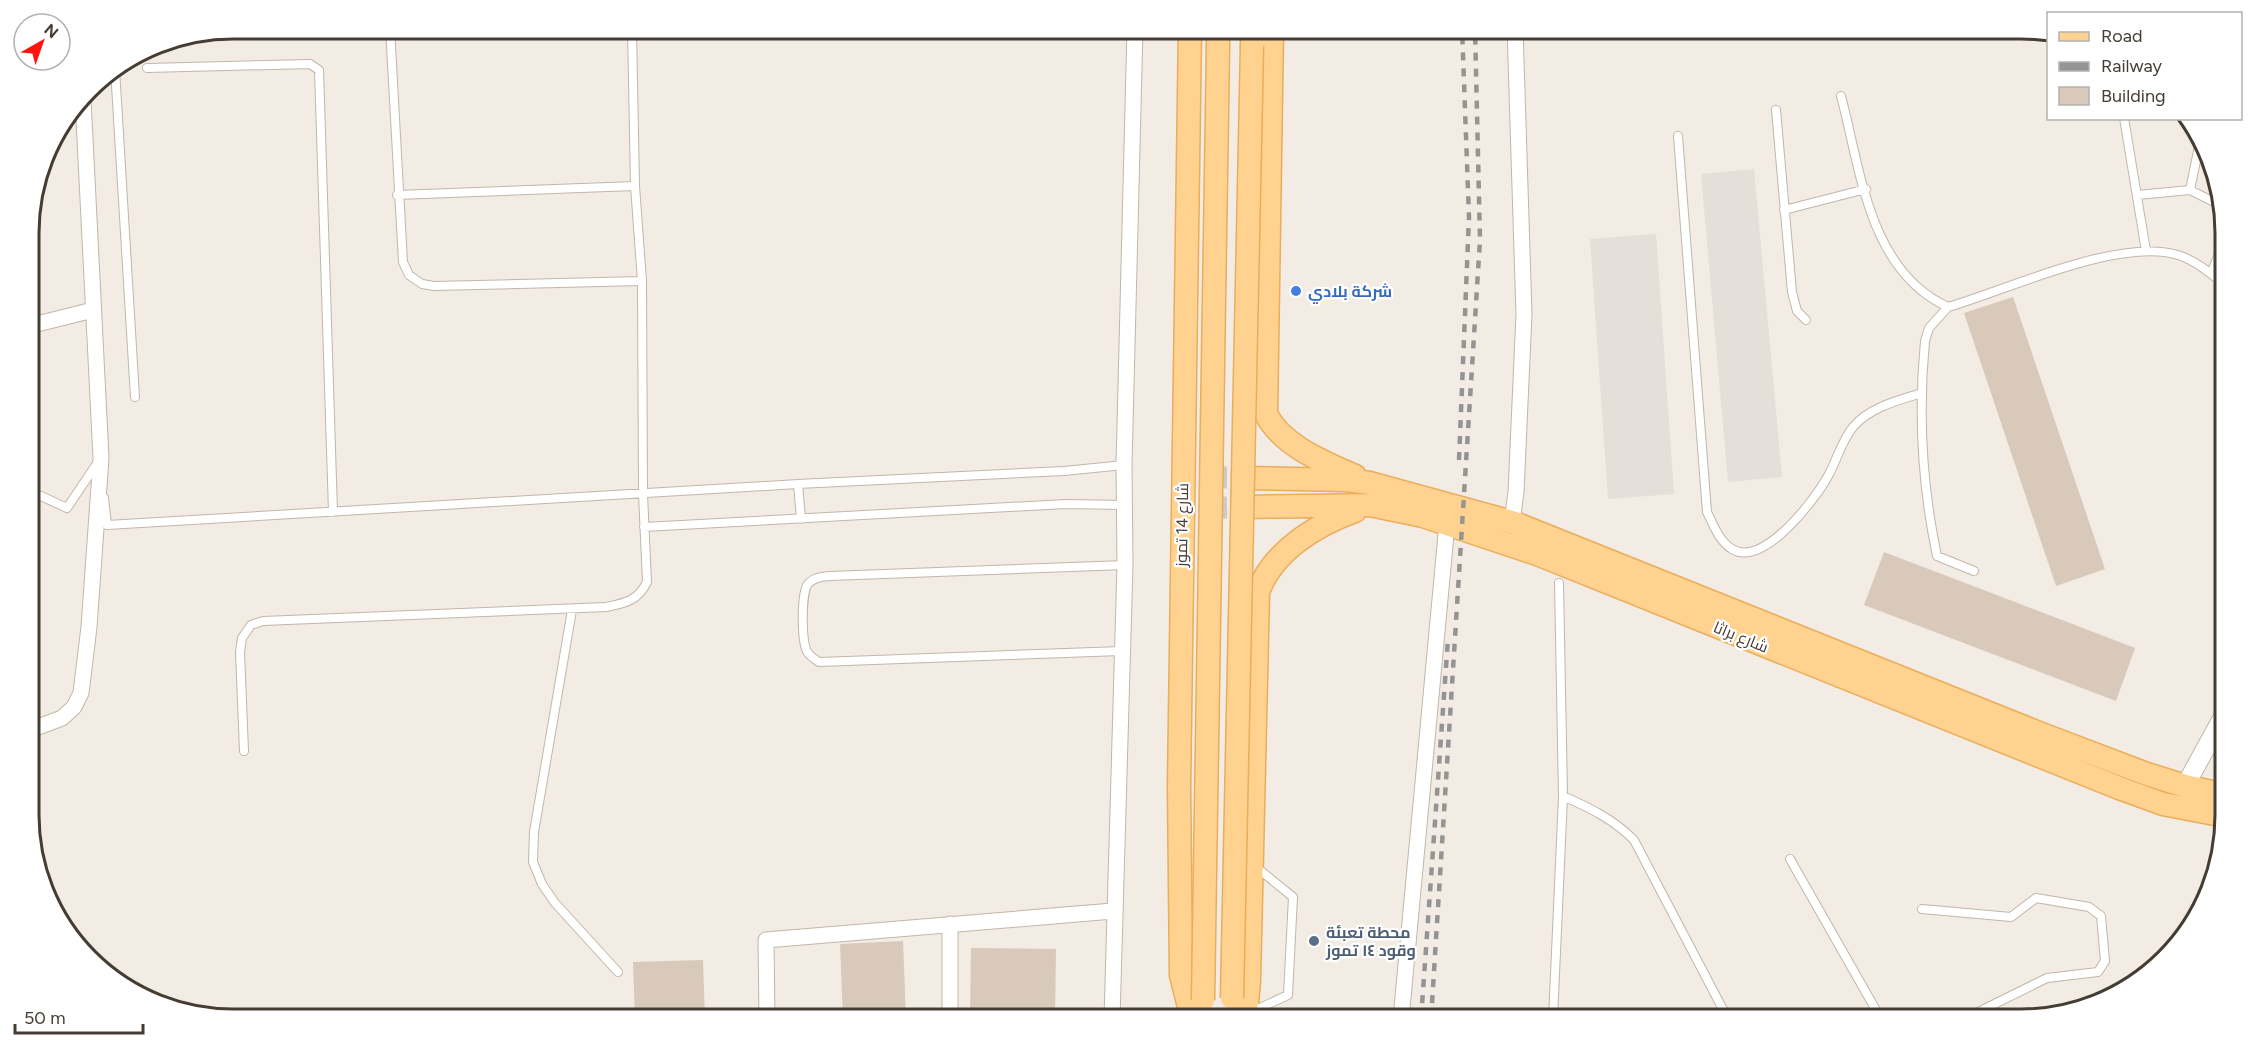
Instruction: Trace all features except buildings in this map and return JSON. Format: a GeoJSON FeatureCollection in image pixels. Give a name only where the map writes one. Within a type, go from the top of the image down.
{"type":"FeatureCollection","features":[{"type":"Feature","properties":{"kind":"main road","name":"شارع 14 تموز"},"geometry":{"type":"LineString","coordinates":[[1190,39],[1194,508],[1179,788],[1181,975],[1184,997],[1195,1009]]}},
{"type":"Feature","properties":{"kind":"main road"},"geometry":{"type":"LineString","coordinates":[[1199,1009],[1218,39]]}},
{"type":"Feature","properties":{"kind":"main road"},"geometry":{"type":"LineString","coordinates":[[1237,1009],[1252,39]]}},
{"type":"Feature","properties":{"kind":"main road"},"geometry":{"type":"LineString","coordinates":[[1241,1009],[1247,1003],[1250,981],[1258,592],[1269,571],[1287,550],[1313,530],[1370,494],[1291,442],[1273,428],[1266,414],[1272,39]]}},
{"type":"Feature","properties":{"kind":"main road","name":"شارع براثا"},"geometry":{"type":"LineString","coordinates":[[1248,477],[1346,480],[1370,494],[1447,524],[1537,554],[2119,788],[2163,804],[2215,814]]}},
{"type":"Feature","properties":{"kind":"main road","name":"شارع براثا"},"geometry":{"type":"LineString","coordinates":[[1247,507],[1370,494],[1512,522],[2039,733],[2185,786],[2215,793]]}},
{"type":"Feature","properties":{"kind":"street"},"geometry":{"type":"LineString","coordinates":[[1112,1009],[1113,911],[1125,565],[1124,465],[1135,39]]}},
{"type":"Feature","properties":{"kind":"street"},"geometry":{"type":"LineString","coordinates":[[1512,522],[1516,492],[1524,314],[1515,39]]}},
{"type":"Feature","properties":{"kind":"street"},"geometry":{"type":"LineString","coordinates":[[39,727],[62,718],[74,707],[81,693],[100,465],[83,109]]}},
{"type":"Feature","properties":{"kind":"street"},"geometry":{"type":"LineString","coordinates":[[39,324],[93,310]]}},
{"type":"Feature","properties":{"kind":"street"},"geometry":{"type":"LineString","coordinates":[[1402,1009],[1447,524]]}},
{"type":"Feature","properties":{"kind":"street"},"geometry":{"type":"LineString","coordinates":[[2185,786],[2215,730]]}},
{"type":"Feature","properties":{"kind":"street"},"geometry":{"type":"LineString","coordinates":[[767,1009],[766,940],[1113,911]]}},
{"type":"Feature","properties":{"kind":"street"},"geometry":{"type":"LineString","coordinates":[[950,924],[950,1009]]}},
{"type":"Feature","properties":{"kind":"lane"},"geometry":{"type":"LineString","coordinates":[[390,39],[397,195],[403,262],[409,275],[422,284],[434,286],[642,281]]}},
{"type":"Feature","properties":{"kind":"lane"},"geometry":{"type":"LineString","coordinates":[[244,751],[240,652],[242,638],[250,625],[263,621],[572,610],[627,603],[641,595],[647,582],[643,495],[642,281],[635,186],[632,39]]}},
{"type":"Feature","properties":{"kind":"lane"},"geometry":{"type":"LineString","coordinates":[[147,68],[310,64],[319,70],[333,512]]}},
{"type":"Feature","properties":{"kind":"lane"},"geometry":{"type":"LineString","coordinates":[[116,79],[135,397]]}},
{"type":"Feature","properties":{"kind":"lane"},"geometry":{"type":"LineString","coordinates":[[1841,96],[1872,215],[1892,258],[1910,282],[1933,300],[1948,307]]}},
{"type":"Feature","properties":{"kind":"lane"},"geometry":{"type":"LineString","coordinates":[[1776,110],[1792,292],[1797,311],[1806,320]]}},
{"type":"Feature","properties":{"kind":"lane"},"geometry":{"type":"LineString","coordinates":[[2124,120],[2146,251]]}},
{"type":"Feature","properties":{"kind":"lane"},"geometry":{"type":"LineString","coordinates":[[1678,135],[1707,512],[1721,540],[1734,551],[1748,552],[1760,550],[1774,540],[1813,498],[1854,426],[1874,411],[1922,393]]}},
{"type":"Feature","properties":{"kind":"lane"},"geometry":{"type":"LineString","coordinates":[[2190,190],[2197,154]]}},
{"type":"Feature","properties":{"kind":"lane"},"geometry":{"type":"LineString","coordinates":[[397,195],[635,186]]}},
{"type":"Feature","properties":{"kind":"lane"},"geometry":{"type":"LineString","coordinates":[[1784,210],[1866,189]]}},
{"type":"Feature","properties":{"kind":"lane"},"geometry":{"type":"LineString","coordinates":[[2137,195],[2190,190],[2212,201]]}},
{"type":"Feature","properties":{"kind":"lane"},"geometry":{"type":"LineString","coordinates":[[1974,571],[1937,556],[1926,500],[1922,443],[1922,393],[1929,328],[1948,307],[2052,271],[2146,251],[2178,255],[2215,277]]}},
{"type":"Feature","properties":{"kind":"lane"},"geometry":{"type":"LineString","coordinates":[[2211,273],[2215,264]]}},
{"type":"Feature","properties":{"kind":"lane"},"geometry":{"type":"LineString","coordinates":[[100,465],[107,525],[643,495],[798,484],[1064,471],[1124,465]]}},
{"type":"Feature","properties":{"kind":"lane"},"geometry":{"type":"LineString","coordinates":[[39,495],[67,508],[100,465]]}},
{"type":"Feature","properties":{"kind":"lane"},"geometry":{"type":"LineString","coordinates":[[798,484],[801,519]]}},
{"type":"Feature","properties":{"kind":"lane"},"geometry":{"type":"LineString","coordinates":[[644,526],[1066,504],[1125,505]]}},
{"type":"Feature","properties":{"kind":"lane"},"geometry":{"type":"LineString","coordinates":[[1122,651],[819,662],[808,653],[804,641],[804,593],[808,584],[816,578],[830,576],[1125,565]]}},
{"type":"Feature","properties":{"kind":"lane"},"geometry":{"type":"LineString","coordinates":[[1553,1009],[1563,796],[1559,583]]}},
{"type":"Feature","properties":{"kind":"lane"},"geometry":{"type":"LineString","coordinates":[[572,610],[534,832],[533,862],[555,903],[618,972]]}},
{"type":"Feature","properties":{"kind":"lane"},"geometry":{"type":"LineString","coordinates":[[2209,741],[2215,744]]}},
{"type":"Feature","properties":{"kind":"lane"},"geometry":{"type":"LineString","coordinates":[[1563,796],[1619,825],[1634,840],[1723,1009]]}},
{"type":"Feature","properties":{"kind":"lane"},"geometry":{"type":"LineString","coordinates":[[1790,859],[1875,1009]]}},
{"type":"Feature","properties":{"kind":"lane"},"geometry":{"type":"LineString","coordinates":[[1248,1009],[1288,995],[1293,897],[1251,863]]}},
{"type":"Feature","properties":{"kind":"lane"},"geometry":{"type":"LineString","coordinates":[[1922,909],[2010,916],[2036,898],[2089,907],[2101,916],[2105,961],[2098,972],[2047,978],[1984,1009]]}},
{"type":"Feature","properties":{"kind":"shaded area"},"geometry":{"type":"Polygon","coordinates":[[[1754,169],[1782,477],[1728,482],[1701,174],[1754,169]]]}},
{"type":"Feature","properties":{"kind":"shaded area"},"geometry":{"type":"Polygon","coordinates":[[[1656,234],[1674,494],[1608,499],[1590,239],[1656,234]]]}},
{"type":"Feature","properties":{"kind":"tunnel"},"geometry":{"type":"LineString","coordinates":[[1205,477],[1248,478]]}},
{"type":"Feature","properties":{"kind":"tunnel"},"geometry":{"type":"LineString","coordinates":[[1205,508],[1247,507]]}},
{"type":"Feature","properties":{"kind":"railway"},"geometry":{"type":"LineString","coordinates":[[1459,460],[1469,217],[1462,39]]}},
{"type":"Feature","properties":{"kind":"railway"},"geometry":{"type":"LineString","coordinates":[[1432,1009],[1480,240],[1475,39]]}},
{"type":"Feature","properties":{"kind":"railway"},"geometry":{"type":"LineString","coordinates":[[1422,1009],[1448,639]]}},
{"type":"Feature","properties":{"kind":"place","name":"شركة بلادي"},"geometry":{"type":"Point","coordinates":[1296,291]}},
{"type":"Feature","properties":{"kind":"place","name":"محطة تعبئة وقود ١٤ تموز"},"geometry":{"type":"Point","coordinates":[1314,941]}}]}
